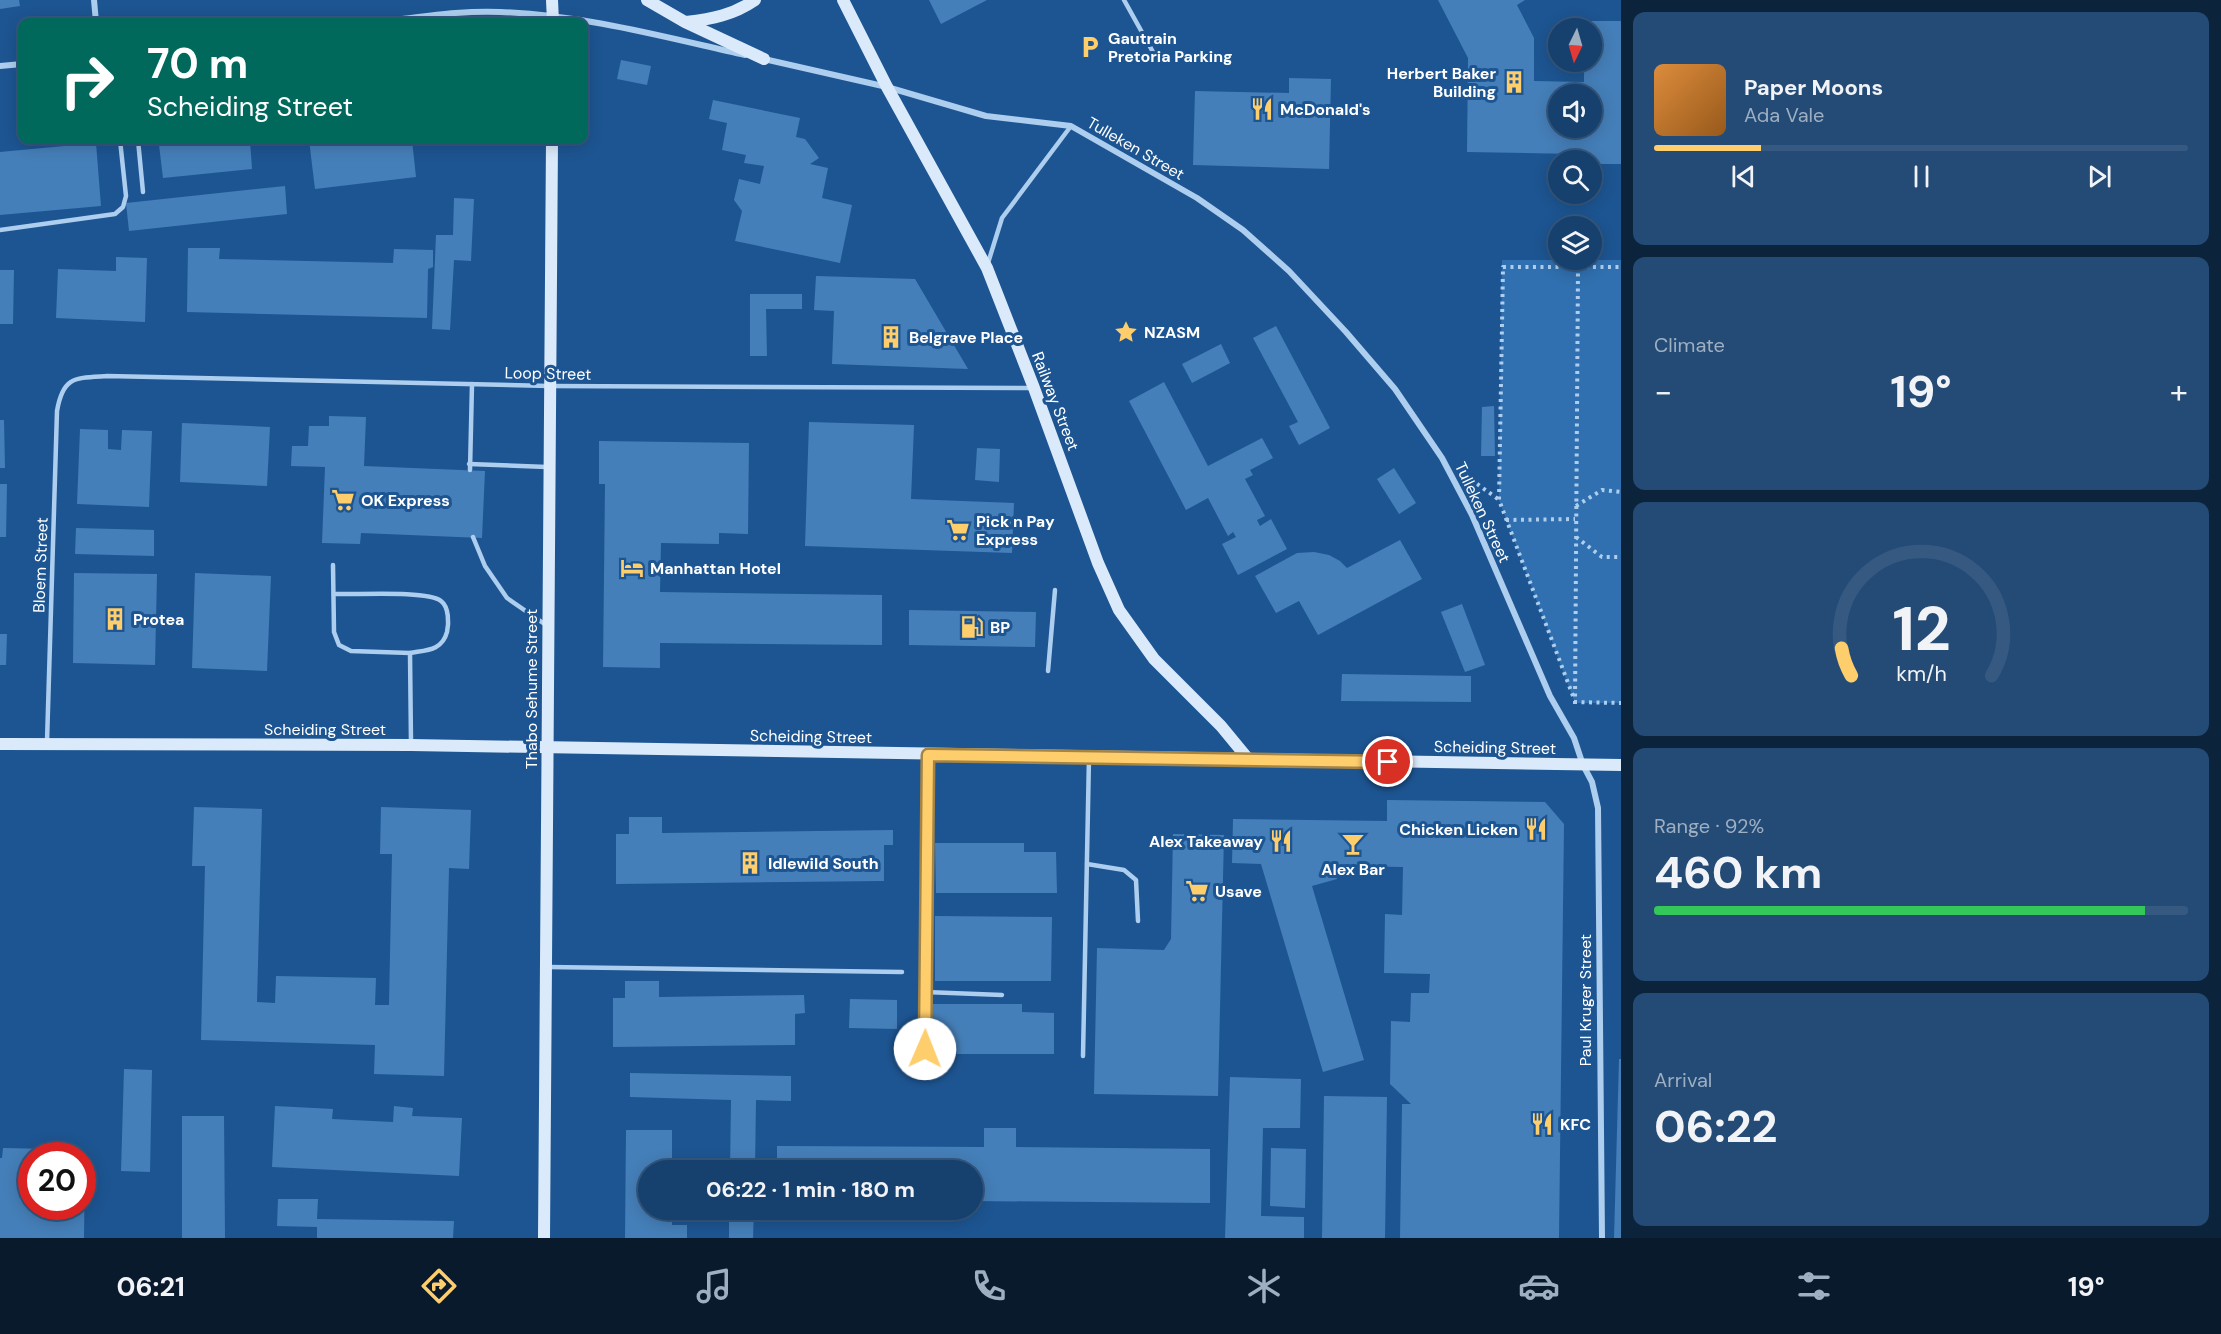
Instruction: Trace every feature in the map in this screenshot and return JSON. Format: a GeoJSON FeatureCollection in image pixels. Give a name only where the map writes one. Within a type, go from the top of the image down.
{"type":"FeatureCollection","features":[{"type":"Feature","properties":{"kind":"main road"},"geometry":{"type":"LineString","coordinates":[[552,0],[553,18]]}},
{"type":"Feature","properties":{"kind":"main road"},"geometry":{"type":"LineString","coordinates":[[647,0],[685,22],[764,59]]}},
{"type":"Feature","properties":{"kind":"main road"},"geometry":{"type":"LineString","coordinates":[[685,22],[714,19],[741,10],[755,0]]}},
{"type":"Feature","properties":{"kind":"main road","name":"Railway Street"},"geometry":{"type":"LineString","coordinates":[[843,0],[886,87],[987,268],[1034,388],[1098,564],[1119,610],[1154,659],[1221,726],[1249,760]]}},
{"type":"Feature","properties":{"kind":"main road","name":"Thabo Sehume Street"},"geometry":{"type":"LineString","coordinates":[[544,1238],[552,144]]}},
{"type":"Feature","properties":{"kind":"main road","name":"Scheiding Street"},"geometry":{"type":"LineString","coordinates":[[0,744],[411,745],[1621,765]]}},
{"type":"Feature","properties":{"kind":"street"},"geometry":{"type":"LineString","coordinates":[[94,0],[96,18]]}},
{"type":"Feature","properties":{"kind":"street","name":"Tulleken Street"},"geometry":{"type":"LineString","coordinates":[[412,18],[498,12],[545,18]]}},
{"type":"Feature","properties":{"kind":"street","name":"Tulleken Street"},"geometry":{"type":"LineString","coordinates":[[588,21],[886,87],[986,116],[1071,126],[1197,198],[1243,230],[1289,272],[1395,388],[1442,458],[1472,516],[1550,696],[1574,738],[1583,765]]}},
{"type":"Feature","properties":{"kind":"street"},"geometry":{"type":"LineString","coordinates":[[0,66],[18,64]]}},
{"type":"Feature","properties":{"kind":"street","name":"Paul Kruger Street"},"geometry":{"type":"LineString","coordinates":[[1583,765],[1592,782],[1598,808],[1602,1238]]}},
{"type":"Feature","properties":{"kind":"lane"},"geometry":{"type":"LineString","coordinates":[[1124,0],[1158,61]]}},
{"type":"Feature","properties":{"kind":"lane"},"geometry":{"type":"LineString","coordinates":[[987,268],[1002,218],[1071,126]]}},
{"type":"Feature","properties":{"kind":"lane"},"geometry":{"type":"LineString","coordinates":[[0,230],[115,214],[123,207],[126,196],[120,144]]}},
{"type":"Feature","properties":{"kind":"lane"},"geometry":{"type":"LineString","coordinates":[[138,144],[143,192]]}},
{"type":"Feature","properties":{"kind":"lane","name":"Loop Street"},"geometry":{"type":"LineString","coordinates":[[64,387],[83,377],[107,376],[549,386],[1034,388]]}},
{"type":"Feature","properties":{"kind":"lane"},"geometry":{"type":"LineString","coordinates":[[472,384],[469,467],[549,467]]}},
{"type":"Feature","properties":{"kind":"lane","name":"Bloem Street"},"geometry":{"type":"LineString","coordinates":[[47,745],[57,411],[59,397],[64,387]]}},
{"type":"Feature","properties":{"kind":"lane"},"geometry":{"type":"LineString","coordinates":[[473,537],[485,566],[507,598],[548,627]]}},
{"type":"Feature","properties":{"kind":"lane"},"geometry":{"type":"LineString","coordinates":[[333,565],[334,632],[339,645],[351,651],[410,653],[436,649],[442,643],[447,631],[447,612],[443,602],[434,597],[334,594]]}},
{"type":"Feature","properties":{"kind":"lane"},"geometry":{"type":"LineString","coordinates":[[1048,671],[1055,590]]}},
{"type":"Feature","properties":{"kind":"lane"},"geometry":{"type":"LineString","coordinates":[[410,653],[411,745]]}},
{"type":"Feature","properties":{"kind":"lane"},"geometry":{"type":"LineString","coordinates":[[924,1068],[928,755]]}},
{"type":"Feature","properties":{"kind":"lane"},"geometry":{"type":"LineString","coordinates":[[1083,1056],[1089,757]]}},
{"type":"Feature","properties":{"kind":"lane"},"geometry":{"type":"LineString","coordinates":[[1087,864],[1124,870],[1136,880],[1138,921]]}},
{"type":"Feature","properties":{"kind":"lane"},"geometry":{"type":"LineString","coordinates":[[546,967],[902,972]]}},
{"type":"Feature","properties":{"kind":"lane"},"geometry":{"type":"LineString","coordinates":[[925,992],[1002,995]]}},
{"type":"Feature","properties":{"kind":"path"},"geometry":{"type":"LineString","coordinates":[[1548,267],[1503,267],[1498,500],[1575,702]]}},
{"type":"Feature","properties":{"kind":"path"},"geometry":{"type":"LineString","coordinates":[[1602,267],[1621,267]]}},
{"type":"Feature","properties":{"kind":"path"},"geometry":{"type":"LineString","coordinates":[[1575,702],[1578,270]]}},
{"type":"Feature","properties":{"kind":"path"},"geometry":{"type":"LineString","coordinates":[[1576,506],[1602,490],[1621,492]]}},
{"type":"Feature","properties":{"kind":"path"},"geometry":{"type":"LineString","coordinates":[[1506,520],[1575,519]]}},
{"type":"Feature","properties":{"kind":"path"},"geometry":{"type":"LineString","coordinates":[[1576,537],[1602,557],[1621,557]]}},
{"type":"Feature","properties":{"kind":"path"},"geometry":{"type":"LineString","coordinates":[[1575,702],[1621,703]]}},
{"type":"Feature","properties":{"kind":"shaded area"},"geometry":{"type":"Polygon","coordinates":[[[1502,260],[1548,260],[1548,270],[1602,270],[1602,260],[1621,260],[1621,703],[1575,703],[1499,500],[1502,260]]]}},
{"type":"Feature","properties":{"kind":"building"},"geometry":{"type":"Polygon","coordinates":[[[0,0],[19,0],[20,6],[0,9],[0,0]]]}},
{"type":"Feature","properties":{"kind":"building"},"geometry":{"type":"Polygon","coordinates":[[[929,0],[987,0],[941,24],[929,0]]]}},
{"type":"Feature","properties":{"kind":"building","name":"Herbert Baker Building"},"geometry":{"type":"Polygon","coordinates":[[[1438,0],[1525,0],[1517,5],[1534,38],[1534,81],[1584,82],[1584,72],[1602,72],[1602,21],[1621,21],[1621,164],[1602,164],[1602,150],[1548,150],[1548,154],[1467,152],[1468,58],[1438,0]]]}},
{"type":"Feature","properties":{"kind":"building"},"geometry":{"type":"Polygon","coordinates":[[[621,60],[651,66],[647,85],[617,79],[621,60]]]}},
{"type":"Feature","properties":{"kind":"building","name":"McDonald's"},"geometry":{"type":"Polygon","coordinates":[[[1289,78],[1331,79],[1329,169],[1193,165],[1195,91],[1289,93],[1289,78]]]}},
{"type":"Feature","properties":{"kind":"building"},"geometry":{"type":"Polygon","coordinates":[[[713,100],[800,118],[796,137],[805,139],[819,158],[810,164],[828,168],[822,198],[852,205],[840,263],[735,241],[742,211],[734,200],[739,179],[760,184],[764,166],[744,163],[746,155],[722,150],[727,123],[709,119],[713,100]]]}},
{"type":"Feature","properties":{"kind":"building"},"geometry":{"type":"Polygon","coordinates":[[[96,144],[101,206],[0,215],[0,152],[96,144]]]}},
{"type":"Feature","properties":{"kind":"building"},"geometry":{"type":"Polygon","coordinates":[[[148,144],[250,144],[252,169],[163,178],[159,145],[148,146],[148,144]]]}},
{"type":"Feature","properties":{"kind":"building"},"geometry":{"type":"Polygon","coordinates":[[[309,144],[412,144],[416,177],[315,189],[309,144]]]}},
{"type":"Feature","properties":{"kind":"building"},"geometry":{"type":"Polygon","coordinates":[[[285,186],[287,214],[129,231],[126,203],[285,186]]]}},
{"type":"Feature","properties":{"kind":"building"},"geometry":{"type":"Polygon","coordinates":[[[454,198],[474,199],[471,261],[454,260],[450,330],[432,329],[436,235],[453,235],[454,198]]]}},
{"type":"Feature","properties":{"kind":"building"},"geometry":{"type":"Polygon","coordinates":[[[188,248],[220,248],[219,259],[393,263],[394,249],[433,250],[433,267],[428,269],[427,318],[187,312],[188,248]]]}},
{"type":"Feature","properties":{"kind":"building"},"geometry":{"type":"Polygon","coordinates":[[[116,257],[147,258],[145,322],[56,318],[58,269],[116,271],[116,257]]]}},
{"type":"Feature","properties":{"kind":"building"},"geometry":{"type":"Polygon","coordinates":[[[0,270],[14,270],[13,324],[0,324],[0,270]]]}},
{"type":"Feature","properties":{"kind":"building","name":"Belgrave Place"},"geometry":{"type":"Polygon","coordinates":[[[816,276],[915,279],[968,369],[832,364],[834,311],[814,310],[816,276]]]}},
{"type":"Feature","properties":{"kind":"building"},"geometry":{"type":"Polygon","coordinates":[[[750,294],[802,294],[802,309],[766,309],[767,356],[750,356],[750,294]]]}},
{"type":"Feature","properties":{"kind":"building"},"geometry":{"type":"Polygon","coordinates":[[[1276,326],[1330,428],[1299,445],[1289,426],[1298,422],[1253,338],[1276,326]]]}},
{"type":"Feature","properties":{"kind":"building"},"geometry":{"type":"Polygon","coordinates":[[[1221,344],[1230,363],[1192,383],[1182,364],[1221,344]]]}},
{"type":"Feature","properties":{"kind":"building"},"geometry":{"type":"Polygon","coordinates":[[[1164,382],[1208,466],[1262,438],[1273,458],[1250,470],[1253,475],[1245,479],[1265,516],[1257,520],[1260,526],[1271,519],[1287,549],[1238,575],[1222,544],[1236,537],[1233,532],[1228,536],[1208,498],[1186,510],[1129,401],[1164,382]]]}},
{"type":"Feature","properties":{"kind":"building"},"geometry":{"type":"Polygon","coordinates":[[[1494,406],[1495,456],[1481,456],[1482,407],[1494,406]]]}},
{"type":"Feature","properties":{"kind":"building"},"geometry":{"type":"Polygon","coordinates":[[[329,416],[366,417],[364,466],[485,471],[482,538],[361,533],[360,544],[322,543],[325,467],[291,466],[292,446],[308,446],[309,426],[329,426],[329,416]]]}},
{"type":"Feature","properties":{"kind":"building"},"geometry":{"type":"Polygon","coordinates":[[[0,420],[4,420],[5,468],[0,468],[0,420]]]}},
{"type":"Feature","properties":{"kind":"building"},"geometry":{"type":"Polygon","coordinates":[[[809,422],[914,425],[911,499],[1014,503],[1012,553],[805,546],[809,422]]]}},
{"type":"Feature","properties":{"kind":"building"},"geometry":{"type":"Polygon","coordinates":[[[182,423],[270,427],[267,486],[180,482],[182,423]]]}},
{"type":"Feature","properties":{"kind":"building"},"geometry":{"type":"Polygon","coordinates":[[[80,429],[108,430],[108,449],[121,450],[122,430],[152,431],[149,507],[77,504],[80,429]]]}},
{"type":"Feature","properties":{"kind":"building","name":"Manhattan Hotel"},"geometry":{"type":"Polygon","coordinates":[[[599,441],[749,443],[748,534],[719,533],[719,544],[661,543],[660,592],[882,595],[882,645],[660,643],[660,668],[603,667],[605,484],[599,484],[599,441]]]}},
{"type":"Feature","properties":{"kind":"building"},"geometry":{"type":"Polygon","coordinates":[[[977,448],[1000,449],[999,482],[975,480],[977,448]]]}},
{"type":"Feature","properties":{"kind":"building"},"geometry":{"type":"Polygon","coordinates":[[[1394,468],[1416,503],[1399,514],[1377,479],[1394,468]]]}},
{"type":"Feature","properties":{"kind":"building"},"geometry":{"type":"Polygon","coordinates":[[[0,484],[7,484],[6,537],[0,537],[0,484]]]}},
{"type":"Feature","properties":{"kind":"building"},"geometry":{"type":"Polygon","coordinates":[[[76,528],[154,530],[154,556],[75,554],[76,528]]]}},
{"type":"Feature","properties":{"kind":"building"},"geometry":{"type":"Polygon","coordinates":[[[1400,540],[1422,579],[1318,635],[1299,601],[1276,613],[1255,576],[1297,553],[1314,552],[1329,555],[1347,568],[1400,540]]]}},
{"type":"Feature","properties":{"kind":"building","name":"Protea"},"geometry":{"type":"Polygon","coordinates":[[[74,573],[157,574],[155,665],[73,663],[74,573]]]}},
{"type":"Feature","properties":{"kind":"building"},"geometry":{"type":"Polygon","coordinates":[[[195,573],[271,576],[267,671],[192,668],[195,573]]]}},
{"type":"Feature","properties":{"kind":"building"},"geometry":{"type":"Polygon","coordinates":[[[1462,604],[1485,665],[1465,672],[1441,612],[1462,604]]]}},
{"type":"Feature","properties":{"kind":"building"},"geometry":{"type":"Polygon","coordinates":[[[909,610],[1036,612],[1035,647],[909,645],[909,610]]]}},
{"type":"Feature","properties":{"kind":"building"},"geometry":{"type":"Polygon","coordinates":[[[0,634],[7,634],[6,665],[0,665],[0,634]]]}},
{"type":"Feature","properties":{"kind":"building"},"geometry":{"type":"Polygon","coordinates":[[[1342,674],[1471,676],[1471,702],[1341,701],[1342,674]]]}},
{"type":"Feature","properties":{"kind":"building"},"geometry":{"type":"Polygon","coordinates":[[[1387,800],[1545,802],[1564,824],[1559,1238],[1400,1238],[1402,1104],[1411,1104],[1390,1084],[1391,1021],[1410,1022],[1411,993],[1429,993],[1430,974],[1384,973],[1385,914],[1402,915],[1403,867],[1333,866],[1337,879],[1312,886],[1364,1060],[1323,1072],[1261,864],[1232,863],[1233,819],[1387,821],[1387,800]]]}},
{"type":"Feature","properties":{"kind":"building"},"geometry":{"type":"Polygon","coordinates":[[[194,807],[262,809],[257,1002],[275,1003],[276,976],[376,978],[375,1005],[389,1005],[392,854],[380,854],[381,807],[471,810],[469,869],[449,868],[444,1076],[374,1074],[375,1045],[201,1040],[205,866],[192,866],[194,807]]]}},
{"type":"Feature","properties":{"kind":"building","name":"Idlewild South"},"geometry":{"type":"Polygon","coordinates":[[[629,817],[662,817],[662,833],[893,830],[893,845],[884,845],[884,881],[616,884],[616,834],[629,834],[629,817]]]}},
{"type":"Feature","properties":{"kind":"building"},"geometry":{"type":"Polygon","coordinates":[[[1173,834],[1224,835],[1218,1096],[1094,1094],[1097,948],[1164,950],[1171,939],[1173,834]]]}},
{"type":"Feature","properties":{"kind":"building"},"geometry":{"type":"Polygon","coordinates":[[[935,843],[1024,843],[1024,852],[1056,852],[1057,893],[936,893],[935,843]]]}},
{"type":"Feature","properties":{"kind":"building"},"geometry":{"type":"Polygon","coordinates":[[[935,916],[1052,917],[1051,981],[935,981],[935,916]]]}},
{"type":"Feature","properties":{"kind":"building"},"geometry":{"type":"Polygon","coordinates":[[[625,981],[659,981],[659,997],[804,995],[805,1013],[795,1014],[795,1045],[613,1047],[613,998],[625,998],[625,981]]]}},
{"type":"Feature","properties":{"kind":"building"},"geometry":{"type":"Polygon","coordinates":[[[850,999],[897,1000],[897,1029],[849,1028],[850,999]]]}},
{"type":"Feature","properties":{"kind":"building"},"geometry":{"type":"Polygon","coordinates":[[[933,1004],[1022,1004],[1022,1012],[1054,1013],[1054,1054],[933,1054],[933,1004]]]}},
{"type":"Feature","properties":{"kind":"building"},"geometry":{"type":"Polygon","coordinates":[[[1619,1059],[1621,1059],[1621,1238],[1614,1238],[1619,1059]]]}},
{"type":"Feature","properties":{"kind":"building"},"geometry":{"type":"Polygon","coordinates":[[[124,1069],[152,1070],[150,1172],[121,1171],[124,1069]]]}},
{"type":"Feature","properties":{"kind":"building"},"geometry":{"type":"Polygon","coordinates":[[[630,1073],[791,1076],[791,1101],[756,1100],[755,1160],[730,1160],[731,1100],[630,1097],[630,1073]]]}},
{"type":"Feature","properties":{"kind":"building"},"geometry":{"type":"Polygon","coordinates":[[[1230,1077],[1301,1079],[1300,1128],[1263,1128],[1261,1216],[1304,1217],[1304,1238],[1225,1238],[1230,1077]]]}},
{"type":"Feature","properties":{"kind":"building"},"geometry":{"type":"Polygon","coordinates":[[[1324,1096],[1387,1097],[1385,1238],[1322,1238],[1324,1096]]]}},
{"type":"Feature","properties":{"kind":"building"},"geometry":{"type":"Polygon","coordinates":[[[275,1106],[333,1109],[332,1119],[393,1122],[394,1106],[413,1108],[412,1116],[462,1118],[459,1176],[272,1167],[275,1106]]]}},
{"type":"Feature","properties":{"kind":"building"},"geometry":{"type":"Polygon","coordinates":[[[182,1116],[224,1116],[225,1238],[182,1238],[182,1116]]]}},
{"type":"Feature","properties":{"kind":"building"},"geometry":{"type":"Polygon","coordinates":[[[984,1128],[1016,1128],[1016,1147],[1210,1149],[1210,1203],[983,1201],[983,1160],[777,1160],[777,1146],[984,1147],[984,1128]]]}},
{"type":"Feature","properties":{"kind":"building"},"geometry":{"type":"Polygon","coordinates":[[[626,1130],[672,1130],[672,1160],[638,1160],[638,1220],[672,1220],[672,1225],[687,1225],[687,1238],[625,1238],[626,1130]]]}},
{"type":"Feature","properties":{"kind":"building"},"geometry":{"type":"Polygon","coordinates":[[[3,1148],[18,1148],[18,1220],[84,1220],[84,1238],[0,1238],[0,1158],[2,1158],[3,1148]]]}},
{"type":"Feature","properties":{"kind":"building"},"geometry":{"type":"Polygon","coordinates":[[[1271,1148],[1306,1149],[1305,1208],[1270,1206],[1271,1148]]]}},
{"type":"Feature","properties":{"kind":"building"},"geometry":{"type":"Polygon","coordinates":[[[278,1199],[318,1199],[317,1219],[454,1221],[453,1238],[317,1238],[317,1227],[277,1226],[278,1199]]]}},
{"type":"Feature","properties":{"kind":"building"},"geometry":{"type":"Polygon","coordinates":[[[729,1220],[754,1220],[753,1238],[729,1238],[729,1220]]]}},
{"type":"Feature","properties":{"kind":"place","name":"Gautrain Pretoria Parking"},"geometry":{"type":"Point","coordinates":[1090,47]}},
{"type":"Feature","properties":{"kind":"place","name":"Herbert Baker Building"},"geometry":{"type":"Point","coordinates":[1514,82]}},
{"type":"Feature","properties":{"kind":"place","name":"McDonald's"},"geometry":{"type":"Point","coordinates":[1262,109]}},
{"type":"Feature","properties":{"kind":"place","name":"NZASM"},"geometry":{"type":"Point","coordinates":[1126,332]}},
{"type":"Feature","properties":{"kind":"place","name":"Belgrave Place"},"geometry":{"type":"Point","coordinates":[891,337]}},
{"type":"Feature","properties":{"kind":"place","name":"OK Express"},"geometry":{"type":"Point","coordinates":[343,500]}},
{"type":"Feature","properties":{"kind":"place","name":"Pick n Pay Express"},"geometry":{"type":"Point","coordinates":[958,530]}},
{"type":"Feature","properties":{"kind":"place","name":"Manhattan Hotel"},"geometry":{"type":"Point","coordinates":[632,568]}},
{"type":"Feature","properties":{"kind":"place","name":"Protea"},"geometry":{"type":"Point","coordinates":[115,619]}},
{"type":"Feature","properties":{"kind":"place","name":"BP"},"geometry":{"type":"Point","coordinates":[972,627]}},
{"type":"Feature","properties":{"kind":"place","name":"Chicken Licken"},"geometry":{"type":"Point","coordinates":[1536,829]}},
{"type":"Feature","properties":{"kind":"place","name":"Alex Takeaway"},"geometry":{"type":"Point","coordinates":[1281,841]}},
{"type":"Feature","properties":{"kind":"place","name":"Alex Bar"},"geometry":{"type":"Point","coordinates":[1353,844]}},
{"type":"Feature","properties":{"kind":"place","name":"Idlewild South"},"geometry":{"type":"Point","coordinates":[750,863]}},
{"type":"Feature","properties":{"kind":"place","name":"Usave"},"geometry":{"type":"Point","coordinates":[1197,891]}},
{"type":"Feature","properties":{"kind":"place","name":"KFC"},"geometry":{"type":"Point","coordinates":[1542,1124]}},
{"type":"Feature","properties":{"kind":"route"},"geometry":{"type":"LineString","coordinates":[[925,1049],[928,755],[1388,762]]}}]}
